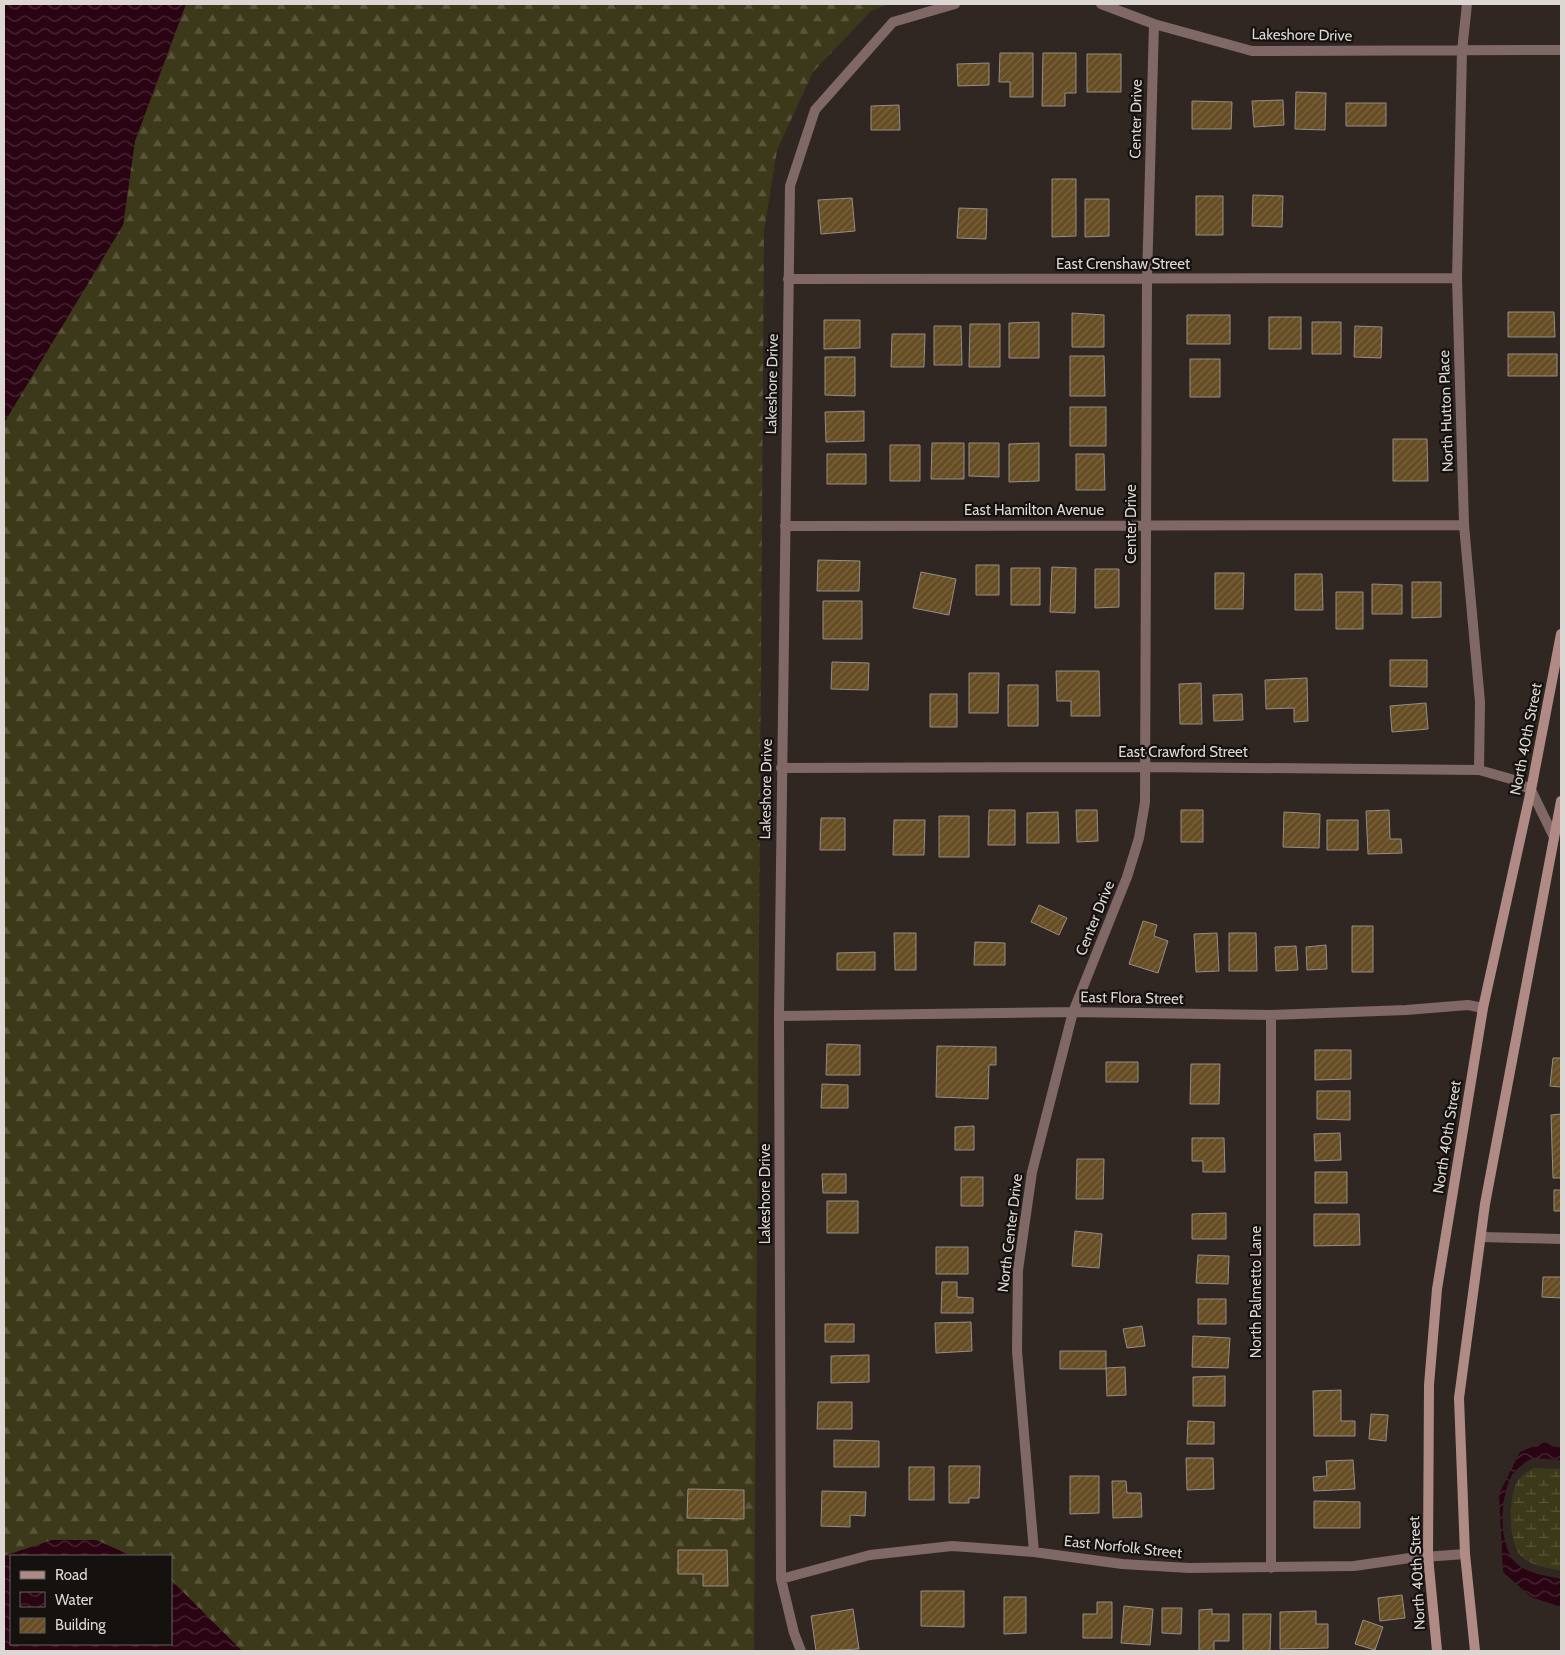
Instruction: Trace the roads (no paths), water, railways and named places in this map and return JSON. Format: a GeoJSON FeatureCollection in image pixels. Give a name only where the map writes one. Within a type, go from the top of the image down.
{"type":"FeatureCollection","features":[{"type":"Feature","properties":{"kind":"main road","name":"North 40th Street"},"geometry":{"type":"LineString","coordinates":[[1437,1651],[1428,1556],[1429,1385],[1437,1289],[1483,1008],[1531,790],[1561,634]]}},
{"type":"Feature","properties":{"kind":"main road"},"geometry":{"type":"LineString","coordinates":[[1475,1651],[1465,1554],[1459,1398],[1481,1237],[1561,800]]}},
{"type":"Feature","properties":{"kind":"street","name":"Lakeshore Drive"},"geometry":{"type":"LineString","coordinates":[[801,1651],[794,1633],[781,1579],[779,1016],[790,186],[815,110],[892,22],[955,4]]}},
{"type":"Feature","properties":{"kind":"street","name":"Lakeshore Drive"},"geometry":{"type":"LineString","coordinates":[[1101,4],[1154,24],[1252,51],[1561,50]]}},
{"type":"Feature","properties":{"kind":"street"},"geometry":{"type":"LineString","coordinates":[[1462,51],[1466,4]]}},
{"type":"Feature","properties":{"kind":"street","name":"Center Drive"},"geometry":{"type":"LineString","coordinates":[[1073,1012],[1128,877],[1137,846],[1144,802],[1147,279],[1154,24]]}},
{"type":"Feature","properties":{"kind":"street","name":"North Hutton Place"},"geometry":{"type":"LineString","coordinates":[[1462,51],[1457,278],[1464,524],[1480,702],[1479,770]]}},
{"type":"Feature","properties":{"kind":"street","name":"East Crenshaw Street"},"geometry":{"type":"LineString","coordinates":[[788,279],[1457,278]]}},
{"type":"Feature","properties":{"kind":"street","name":"East Hamilton Avenue"},"geometry":{"type":"LineString","coordinates":[[785,526],[1464,524]]}},
{"type":"Feature","properties":{"kind":"street","name":"East Crawford Street"},"geometry":{"type":"LineString","coordinates":[[781,768],[1145,766],[1479,770],[1511,779],[1531,790]]}},
{"type":"Feature","properties":{"kind":"street"},"geometry":{"type":"LineString","coordinates":[[1531,790],[1554,835]]}},
{"type":"Feature","properties":{"kind":"street","name":"East Flora Street"},"geometry":{"type":"LineString","coordinates":[[779,1016],[1073,1012],[1271,1015],[1406,1010],[1468,1005],[1483,1008]]}},
{"type":"Feature","properties":{"kind":"street","name":"North Center Drive"},"geometry":{"type":"LineString","coordinates":[[1034,1552],[1017,1351],[1018,1270],[1032,1172],[1073,1012]]}},
{"type":"Feature","properties":{"kind":"street","name":"North Palmetto Lane"},"geometry":{"type":"LineString","coordinates":[[1271,1015],[1271,1568]]}},
{"type":"Feature","properties":{"kind":"street"},"geometry":{"type":"LineString","coordinates":[[1481,1237],[1561,1239]]}},
{"type":"Feature","properties":{"kind":"street","name":"East Norfolk Street"},"geometry":{"type":"LineString","coordinates":[[781,1579],[870,1555],[952,1546],[1034,1552],[1122,1564],[1189,1568],[1354,1566],[1428,1556],[1465,1554]]}},
{"type":"Feature","properties":{"kind":"water"},"geometry":{"type":"Polygon","coordinates":[[[4,4],[186,4],[135,141],[123,225],[4,423],[4,4]]]}},
{"type":"Feature","properties":{"kind":"water"},"geometry":{"type":"Polygon","coordinates":[[[1544,1442],[1561,1448],[1561,1460],[1539,1458],[1530,1460],[1514,1473],[1507,1486],[1503,1509],[1503,1532],[1509,1554],[1515,1562],[1537,1574],[1561,1579],[1561,1607],[1531,1597],[1503,1572],[1499,1494],[1520,1452],[1544,1442]]]}},
{"type":"Feature","properties":{"kind":"water"},"geometry":{"type":"Polygon","coordinates":[[[52,1540],[96,1540],[130,1555],[10,1555],[10,1645],[172,1645],[172,1581],[242,1651],[4,1651],[4,1556],[52,1540]]]}}]}
